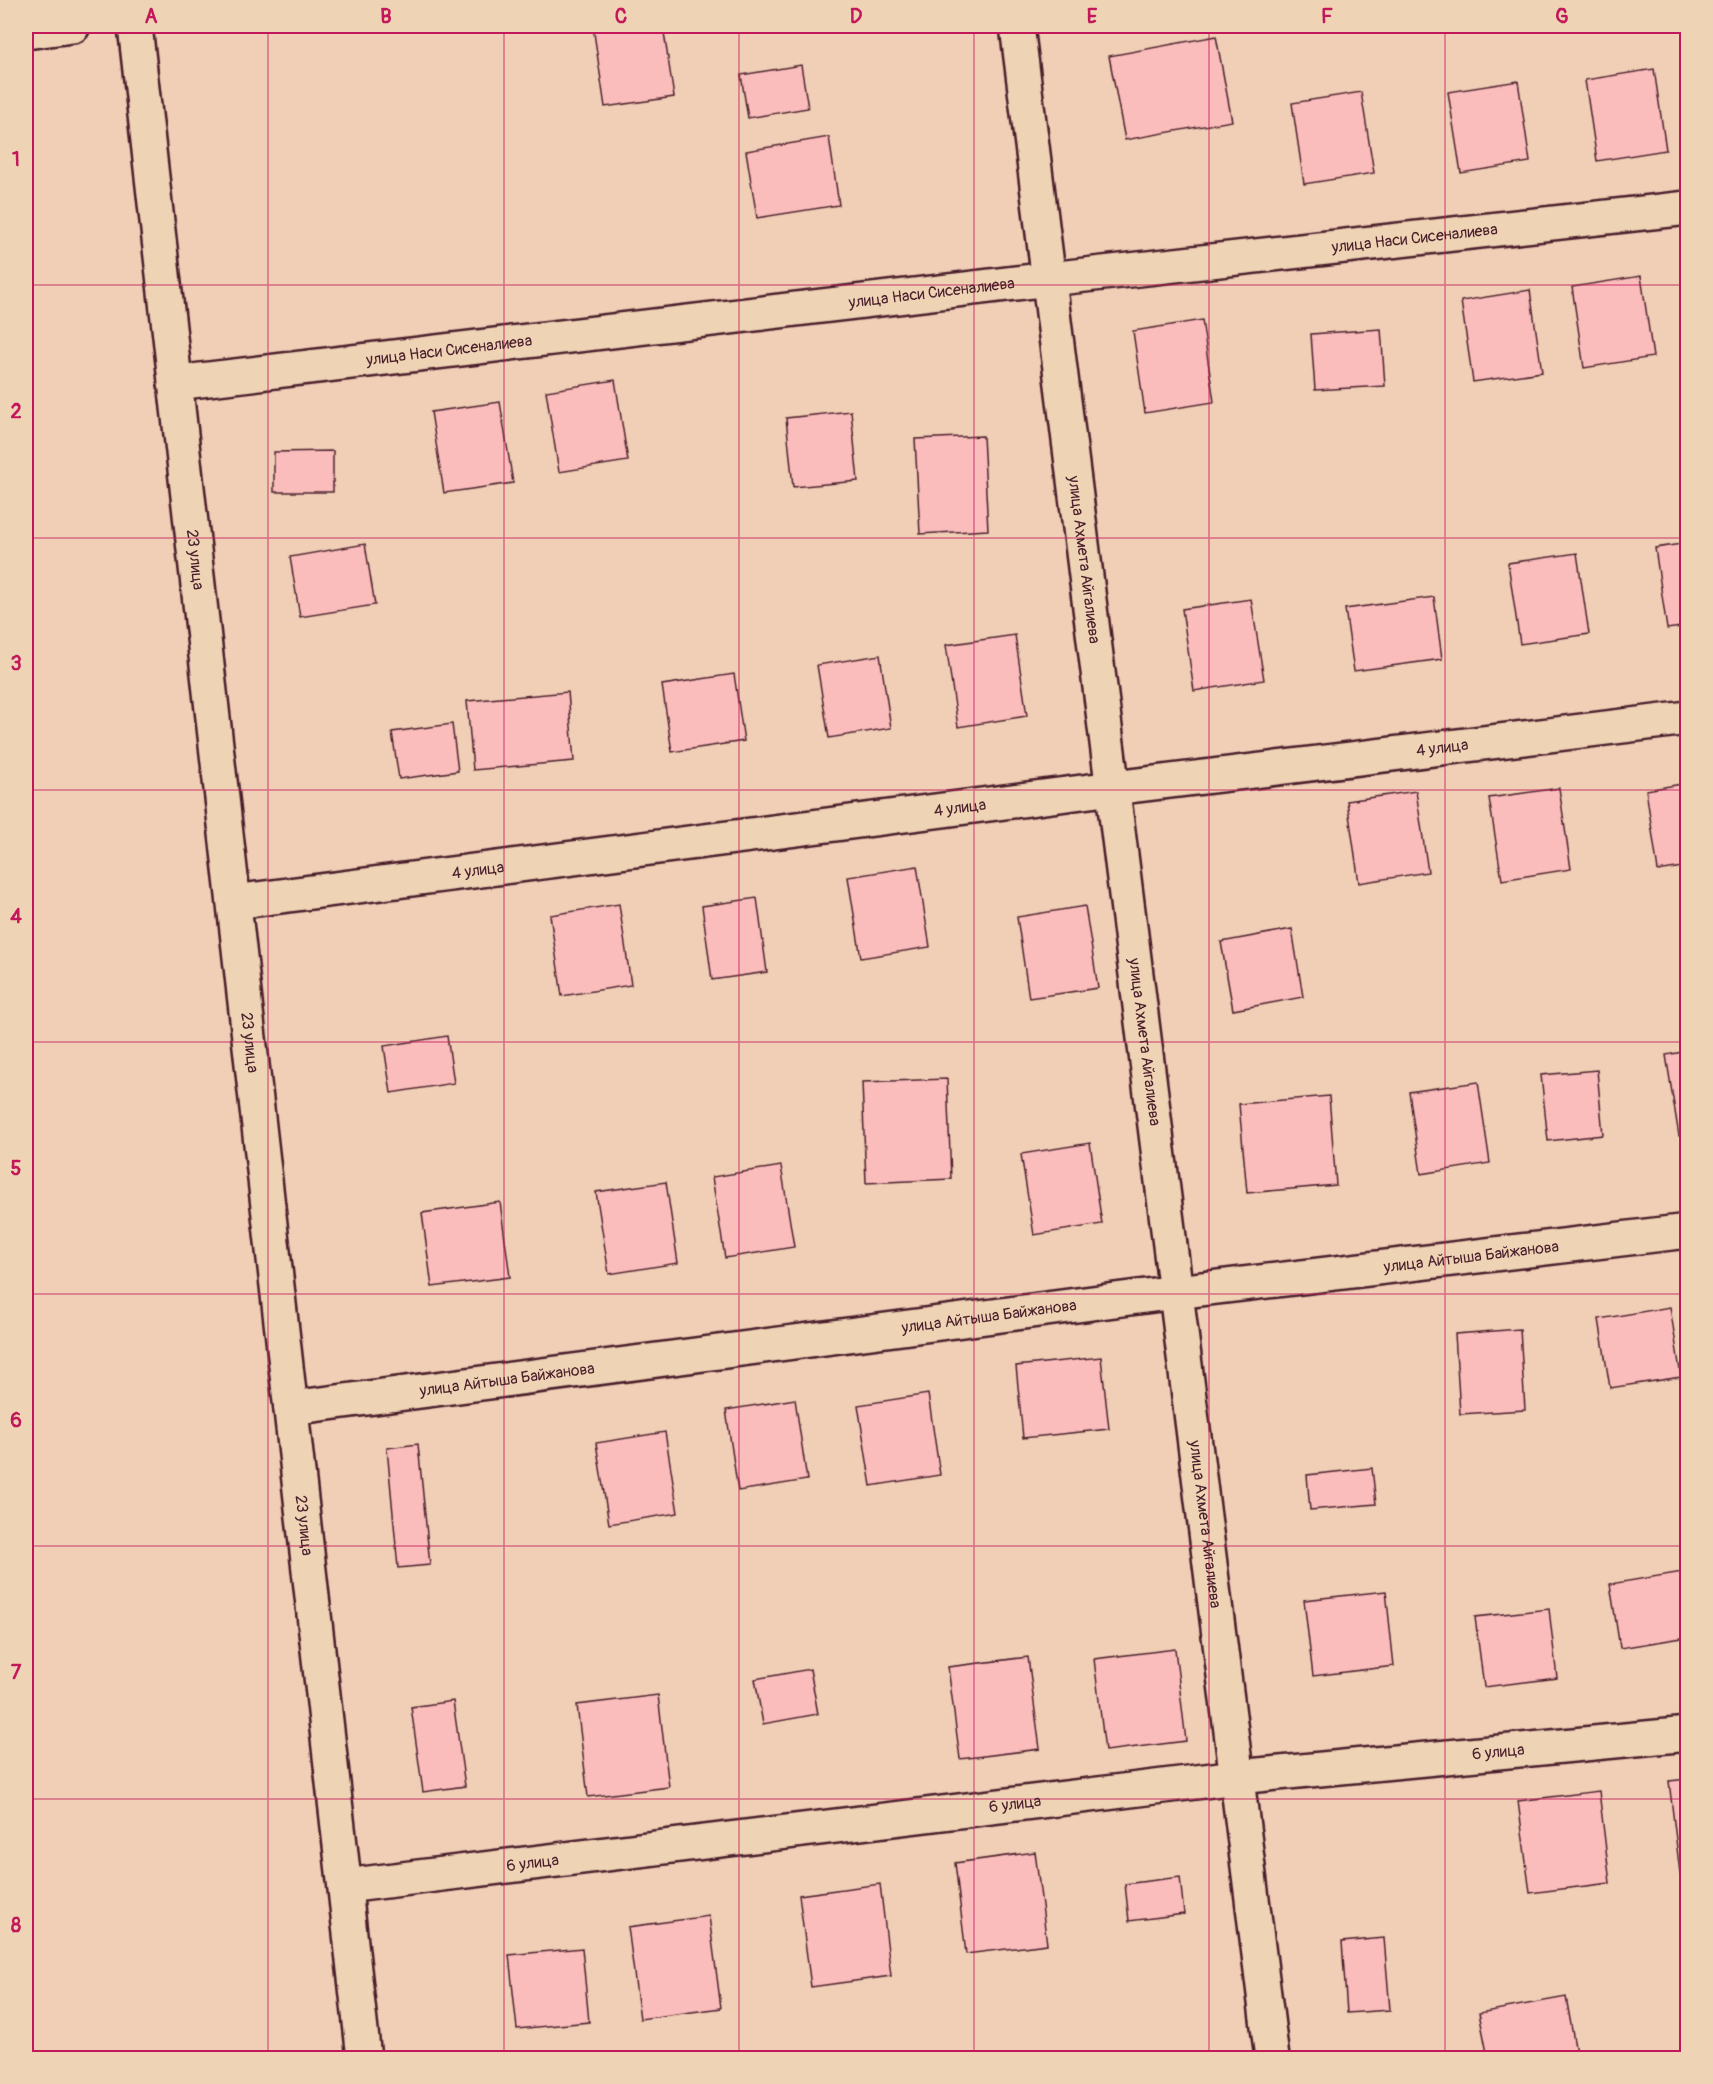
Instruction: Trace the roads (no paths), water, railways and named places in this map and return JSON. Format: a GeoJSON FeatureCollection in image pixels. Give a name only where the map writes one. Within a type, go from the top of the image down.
{"type":"FeatureCollection","features":[{"type":"Feature","properties":{"kind":"street"},"geometry":{"type":"LineString","coordinates":[[26,32],[73,26]]}},
{"type":"Feature","properties":{"kind":"street","name":"23 улица"},"geometry":{"type":"LineString","coordinates":[[135,26],[364,2058]]}},
{"type":"Feature","properties":{"kind":"street","name":"улица Ахмета Айгалиева"},"geometry":{"type":"LineString","coordinates":[[1017,26],[1272,2058]]}},
{"type":"Feature","properties":{"kind":"street","name":"улица Наси Сисеналиева"},"geometry":{"type":"LineString","coordinates":[[175,382],[1049,279],[1688,208]]}},
{"type":"Feature","properties":{"kind":"street","name":"4 улица"},"geometry":{"type":"LineString","coordinates":[[234,902],[1113,788],[1688,718]]}},
{"type":"Feature","properties":{"kind":"street","name":"улица Айтыша Байжанова"},"geometry":{"type":"LineString","coordinates":[[291,1408],[1176,1292],[1688,1231]]}},
{"type":"Feature","properties":{"kind":"street","name":"6 улица"},"geometry":{"type":"LineString","coordinates":[[345,1886],[1237,1777],[1688,1734]]}}]}
